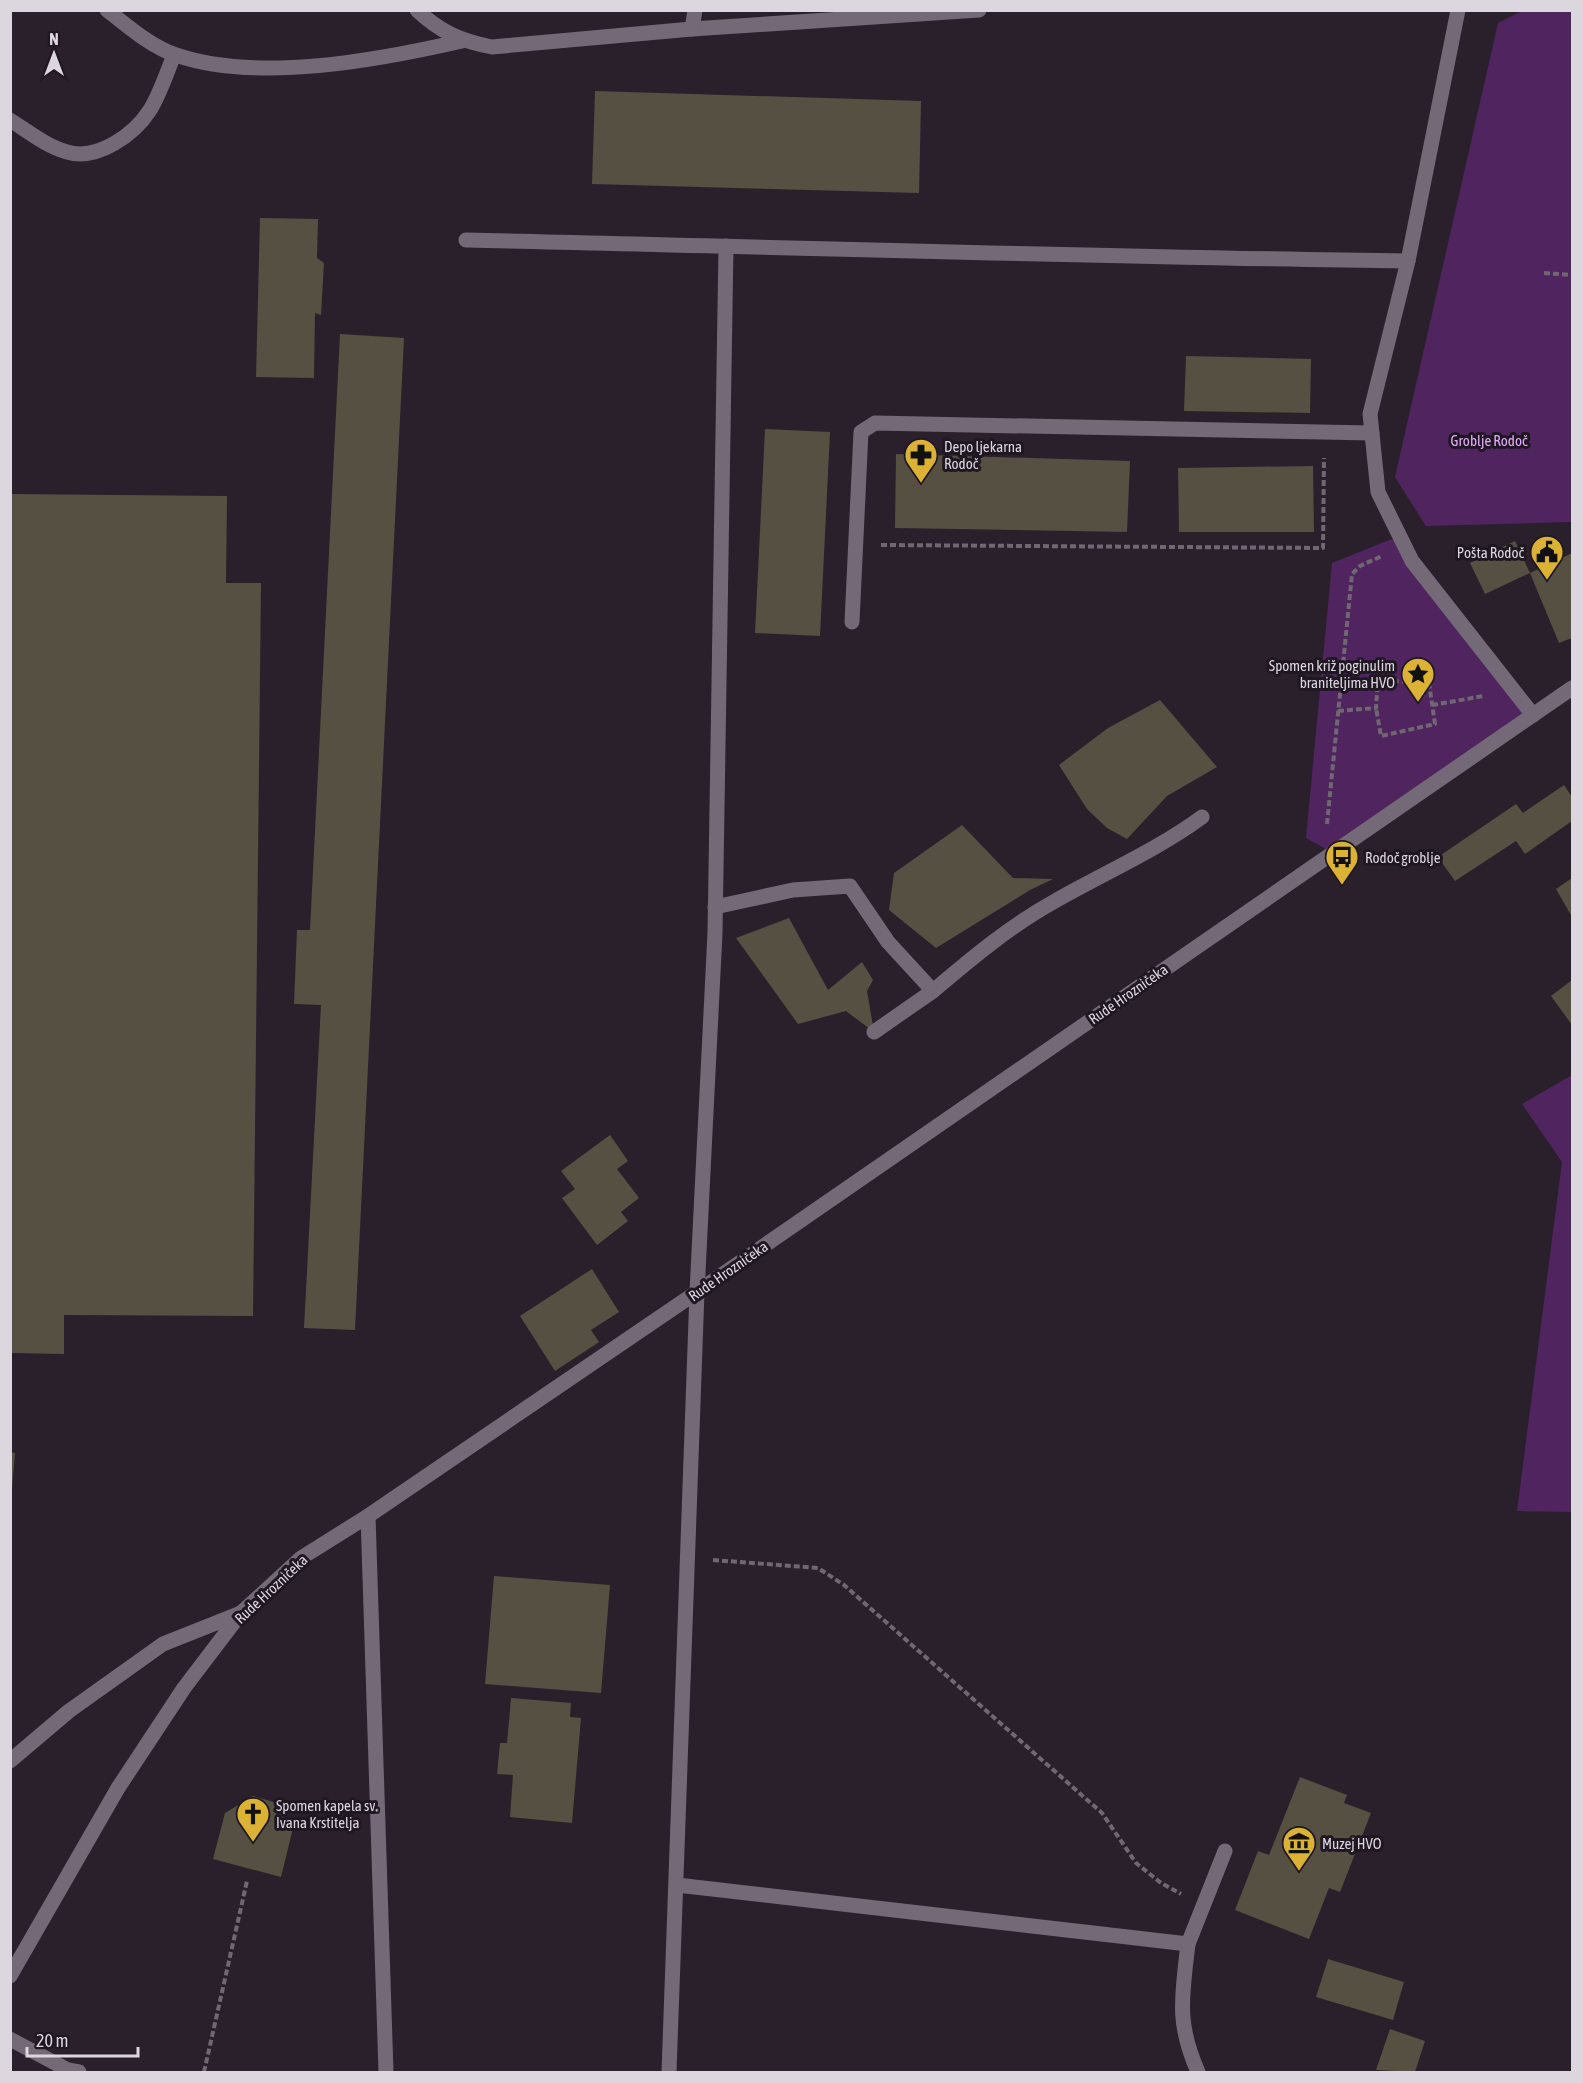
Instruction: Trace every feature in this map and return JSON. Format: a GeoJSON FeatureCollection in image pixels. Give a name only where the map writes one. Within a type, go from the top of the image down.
{"type":"FeatureCollection","features":[{"type":"Feature","properties":{"kind":"street"},"geometry":{"type":"LineString","coordinates":[[107,10],[174,55],[218,65],[252,68],[398,55],[462,41]]}},
{"type":"Feature","properties":{"kind":"street"},"geometry":{"type":"LineString","coordinates":[[417,10],[435,27],[462,41],[492,47],[692,29],[979,10]]}},
{"type":"Feature","properties":{"kind":"street"},"geometry":{"type":"LineString","coordinates":[[692,29],[695,10]]}},
{"type":"Feature","properties":{"kind":"street"},"geometry":{"type":"LineString","coordinates":[[1458,10],[1408,261],[1370,414],[1378,492],[1412,561],[1533,715]]}},
{"type":"Feature","properties":{"kind":"street"},"geometry":{"type":"LineString","coordinates":[[10,120],[47,144],[69,153],[95,153],[116,143],[150,111],[174,55]]}},
{"type":"Feature","properties":{"kind":"street"},"geometry":{"type":"LineString","coordinates":[[466,240],[1070,257],[1408,261]]}},
{"type":"Feature","properties":{"kind":"street"},"geometry":{"type":"LineString","coordinates":[[669,2073],[697,1292],[715,908],[726,246]]}},
{"type":"Feature","properties":{"kind":"street"},"geometry":{"type":"LineString","coordinates":[[852,622],[861,432],[875,423],[1372,433]]}},
{"type":"Feature","properties":{"kind":"street","name":"Rude Hrozničeka"},"geometry":{"type":"LineString","coordinates":[[10,1976],[118,1788],[184,1688],[241,1613],[301,1558],[368,1516],[697,1292],[1572,688]]}},
{"type":"Feature","properties":{"kind":"street"},"geometry":{"type":"LineString","coordinates":[[874,1032],[933,991],[992,940],[1054,901],[1140,855],[1202,817]]}},
{"type":"Feature","properties":{"kind":"street"},"geometry":{"type":"LineString","coordinates":[[715,908],[793,890],[850,886],[888,942],[933,991]]}},
{"type":"Feature","properties":{"kind":"street"},"geometry":{"type":"LineString","coordinates":[[368,1516],[386,2073]]}},
{"type":"Feature","properties":{"kind":"street"},"geometry":{"type":"LineString","coordinates":[[10,1761],[69,1711],[164,1644],[241,1613]]}},
{"type":"Feature","properties":{"kind":"street"},"geometry":{"type":"LineString","coordinates":[[1198,2073],[1187,2049],[1181,2013],[1188,1944],[1225,1851]]}},
{"type":"Feature","properties":{"kind":"street"},"geometry":{"type":"LineString","coordinates":[[677,1885],[1188,1944]]}},
{"type":"Feature","properties":{"kind":"street"},"geometry":{"type":"LineString","coordinates":[[10,1954],[41,1923]]}},
{"type":"Feature","properties":{"kind":"street"},"geometry":{"type":"LineString","coordinates":[[10,2039],[78,2073]]}},
{"type":"Feature","properties":{"kind":"path"},"geometry":{"type":"LineString","coordinates":[[1544,273],[1572,274]]}},
{"type":"Feature","properties":{"kind":"path"},"geometry":{"type":"LineString","coordinates":[[856,545],[1323,548],[1324,432]]}},
{"type":"Feature","properties":{"kind":"path"},"geometry":{"type":"LineString","coordinates":[[1342,846],[1330,833],[1327,823],[1352,574],[1360,566],[1404,545]]}},
{"type":"Feature","properties":{"kind":"path"},"geometry":{"type":"LineString","coordinates":[[1378,680],[1429,683],[1435,724],[1381,736],[1376,708],[1378,680]]}},
{"type":"Feature","properties":{"kind":"path"},"geometry":{"type":"LineString","coordinates":[[1432,705],[1514,692]]}},
{"type":"Feature","properties":{"kind":"path"},"geometry":{"type":"LineString","coordinates":[[1338,711],[1376,708]]}},
{"type":"Feature","properties":{"kind":"path"},"geometry":{"type":"LineString","coordinates":[[688,1558],[818,1568],[844,1585],[1102,1813],[1136,1863],[1161,1883],[1203,1906]]}},
{"type":"Feature","properties":{"kind":"path"},"geometry":{"type":"LineString","coordinates":[[204,2073],[247,1881]]}},
{"type":"Feature","properties":{"kind":"green space","name":"Groblje Rodoč"},"geometry":{"type":"Polygon","coordinates":[[[1522,11],[1572,11],[1572,522],[1426,526],[1395,477],[1498,23],[1522,11]]]}},
{"type":"Feature","properties":{"kind":"green space"},"geometry":{"type":"Polygon","coordinates":[[[1399,536],[1533,715],[1333,853],[1306,838],[1332,563],[1399,536]]]}},
{"type":"Feature","properties":{"kind":"green space"},"geometry":{"type":"Polygon","coordinates":[[[1572,1075],[1572,1512],[1517,1511],[1562,1162],[1522,1104],[1572,1075]]]}},
{"type":"Feature","properties":{"kind":"building"},"geometry":{"type":"Polygon","coordinates":[[[595,91],[921,101],[919,193],[592,184],[595,91]]]}},
{"type":"Feature","properties":{"kind":"building"},"geometry":{"type":"Polygon","coordinates":[[[260,218],[318,219],[317,258],[324,263],[321,315],[315,313],[314,378],[256,377],[260,218]]]}},
{"type":"Feature","properties":{"kind":"building"},"geometry":{"type":"Polygon","coordinates":[[[340,334],[404,338],[355,1330],[304,1328],[321,1005],[294,1004],[297,930],[310,930],[340,334]]]}},
{"type":"Feature","properties":{"kind":"building"},"geometry":{"type":"Polygon","coordinates":[[[1186,356],[1311,359],[1310,413],[1184,411],[1186,356]]]}},
{"type":"Feature","properties":{"kind":"building"},"geometry":{"type":"Polygon","coordinates":[[[765,429],[830,432],[820,636],[755,633],[765,429]]]}},
{"type":"Feature","properties":{"kind":"building"},"geometry":{"type":"Polygon","coordinates":[[[896,454],[1130,461],[1127,532],[895,528],[896,454]]]}},
{"type":"Feature","properties":{"kind":"building"},"geometry":{"type":"Polygon","coordinates":[[[1313,466],[1314,532],[1179,532],[1178,468],[1313,466]]]}},
{"type":"Feature","properties":{"kind":"building"},"geometry":{"type":"Polygon","coordinates":[[[10,494],[227,496],[226,583],[261,583],[253,1316],[64,1315],[64,1354],[10,1353],[10,494]]]}},
{"type":"Feature","properties":{"kind":"building"},"geometry":{"type":"Polygon","coordinates":[[[1515,541],[1530,573],[1485,594],[1470,563],[1515,541]]]}},
{"type":"Feature","properties":{"kind":"building"},"geometry":{"type":"Polygon","coordinates":[[[1572,553],[1572,638],[1559,643],[1530,573],[1572,553]]]}},
{"type":"Feature","properties":{"kind":"building"},"geometry":{"type":"Polygon","coordinates":[[[1160,700],[1217,767],[1167,796],[1127,839],[1107,828],[1087,809],[1059,765],[1108,728],[1160,700]]]}},
{"type":"Feature","properties":{"kind":"building"},"geometry":{"type":"Polygon","coordinates":[[[1564,785],[1572,797],[1572,821],[1525,854],[1516,841],[1455,881],[1438,857],[1516,804],[1523,813],[1564,785]]]}},
{"type":"Feature","properties":{"kind":"building"},"geometry":{"type":"Polygon","coordinates":[[[962,825],[1013,878],[1053,879],[1030,890],[936,948],[889,910],[894,873],[962,825]]]}},
{"type":"Feature","properties":{"kind":"building"},"geometry":{"type":"Polygon","coordinates":[[[1572,878],[1572,917],[1556,889],[1572,878]]]}},
{"type":"Feature","properties":{"kind":"building"},"geometry":{"type":"Polygon","coordinates":[[[789,918],[828,990],[862,962],[873,980],[867,991],[874,1032],[846,1011],[798,1024],[736,938],[789,918]]]}},
{"type":"Feature","properties":{"kind":"building"},"geometry":{"type":"Polygon","coordinates":[[[1572,980],[1572,1025],[1551,996],[1572,980]]]}},
{"type":"Feature","properties":{"kind":"building"},"geometry":{"type":"Polygon","coordinates":[[[610,1135],[628,1161],[617,1169],[639,1198],[621,1212],[628,1221],[597,1245],[562,1198],[575,1189],[561,1171],[610,1135]]]}},
{"type":"Feature","properties":{"kind":"building"},"geometry":{"type":"Polygon","coordinates":[[[592,1269],[619,1312],[591,1330],[599,1342],[555,1371],[520,1316],[592,1269]]]}},
{"type":"Feature","properties":{"kind":"building"},"geometry":{"type":"Polygon","coordinates":[[[10,1452],[15,1453],[12,1489],[10,1489],[10,1452]]]}},
{"type":"Feature","properties":{"kind":"building"},"geometry":{"type":"Polygon","coordinates":[[[494,1576],[610,1585],[601,1693],[485,1684],[494,1576]]]}},
{"type":"Feature","properties":{"kind":"building"},"geometry":{"type":"Polygon","coordinates":[[[511,1698],[571,1703],[570,1717],[581,1718],[572,1823],[510,1817],[513,1775],[497,1774],[500,1743],[507,1743],[511,1698]]]}},
{"type":"Feature","properties":{"kind":"building","name":"Muzej HVO"},"geometry":{"type":"Polygon","coordinates":[[[1300,1777],[1347,1795],[1344,1803],[1371,1813],[1340,1892],[1329,1888],[1309,1939],[1235,1910],[1258,1851],[1269,1855],[1300,1777]]]}},
{"type":"Feature","properties":{"kind":"building","name":"Spomen kapela sv. Ivana Krstitelja"},"geometry":{"type":"Polygon","coordinates":[[[253,1796],[277,1803],[293,1828],[281,1877],[213,1859],[225,1813],[253,1796]]]}},
{"type":"Feature","properties":{"kind":"building"},"geometry":{"type":"Polygon","coordinates":[[[1328,1959],[1404,1982],[1393,2020],[1316,1997],[1328,1959]]]}},
{"type":"Feature","properties":{"kind":"building"},"geometry":{"type":"Polygon","coordinates":[[[1390,2029],[1425,2041],[1415,2072],[1376,2070],[1390,2029]]]}},
{"type":"Feature","properties":{"kind":"place","name":"Depo ljekarna Rodoč"},"geometry":{"type":"Point","coordinates":[921,484]}},
{"type":"Feature","properties":{"kind":"place","name":"Pošta Rodoč"},"geometry":{"type":"Point","coordinates":[1547,581]}},
{"type":"Feature","properties":{"kind":"place","name":"Spomen križ poginulim braniteljima HVO"},"geometry":{"type":"Point","coordinates":[1418,703]}},
{"type":"Feature","properties":{"kind":"place","name":"Rodoč groblje"},"geometry":{"type":"Point","coordinates":[1342,886]}},
{"type":"Feature","properties":{"kind":"place","name":"Spomen kapela sv. Ivana Krstitelja"},"geometry":{"type":"Point","coordinates":[253,1843]}},
{"type":"Feature","properties":{"kind":"place","name":"Muzej HVO"},"geometry":{"type":"Point","coordinates":[1299,1872]}}]}
